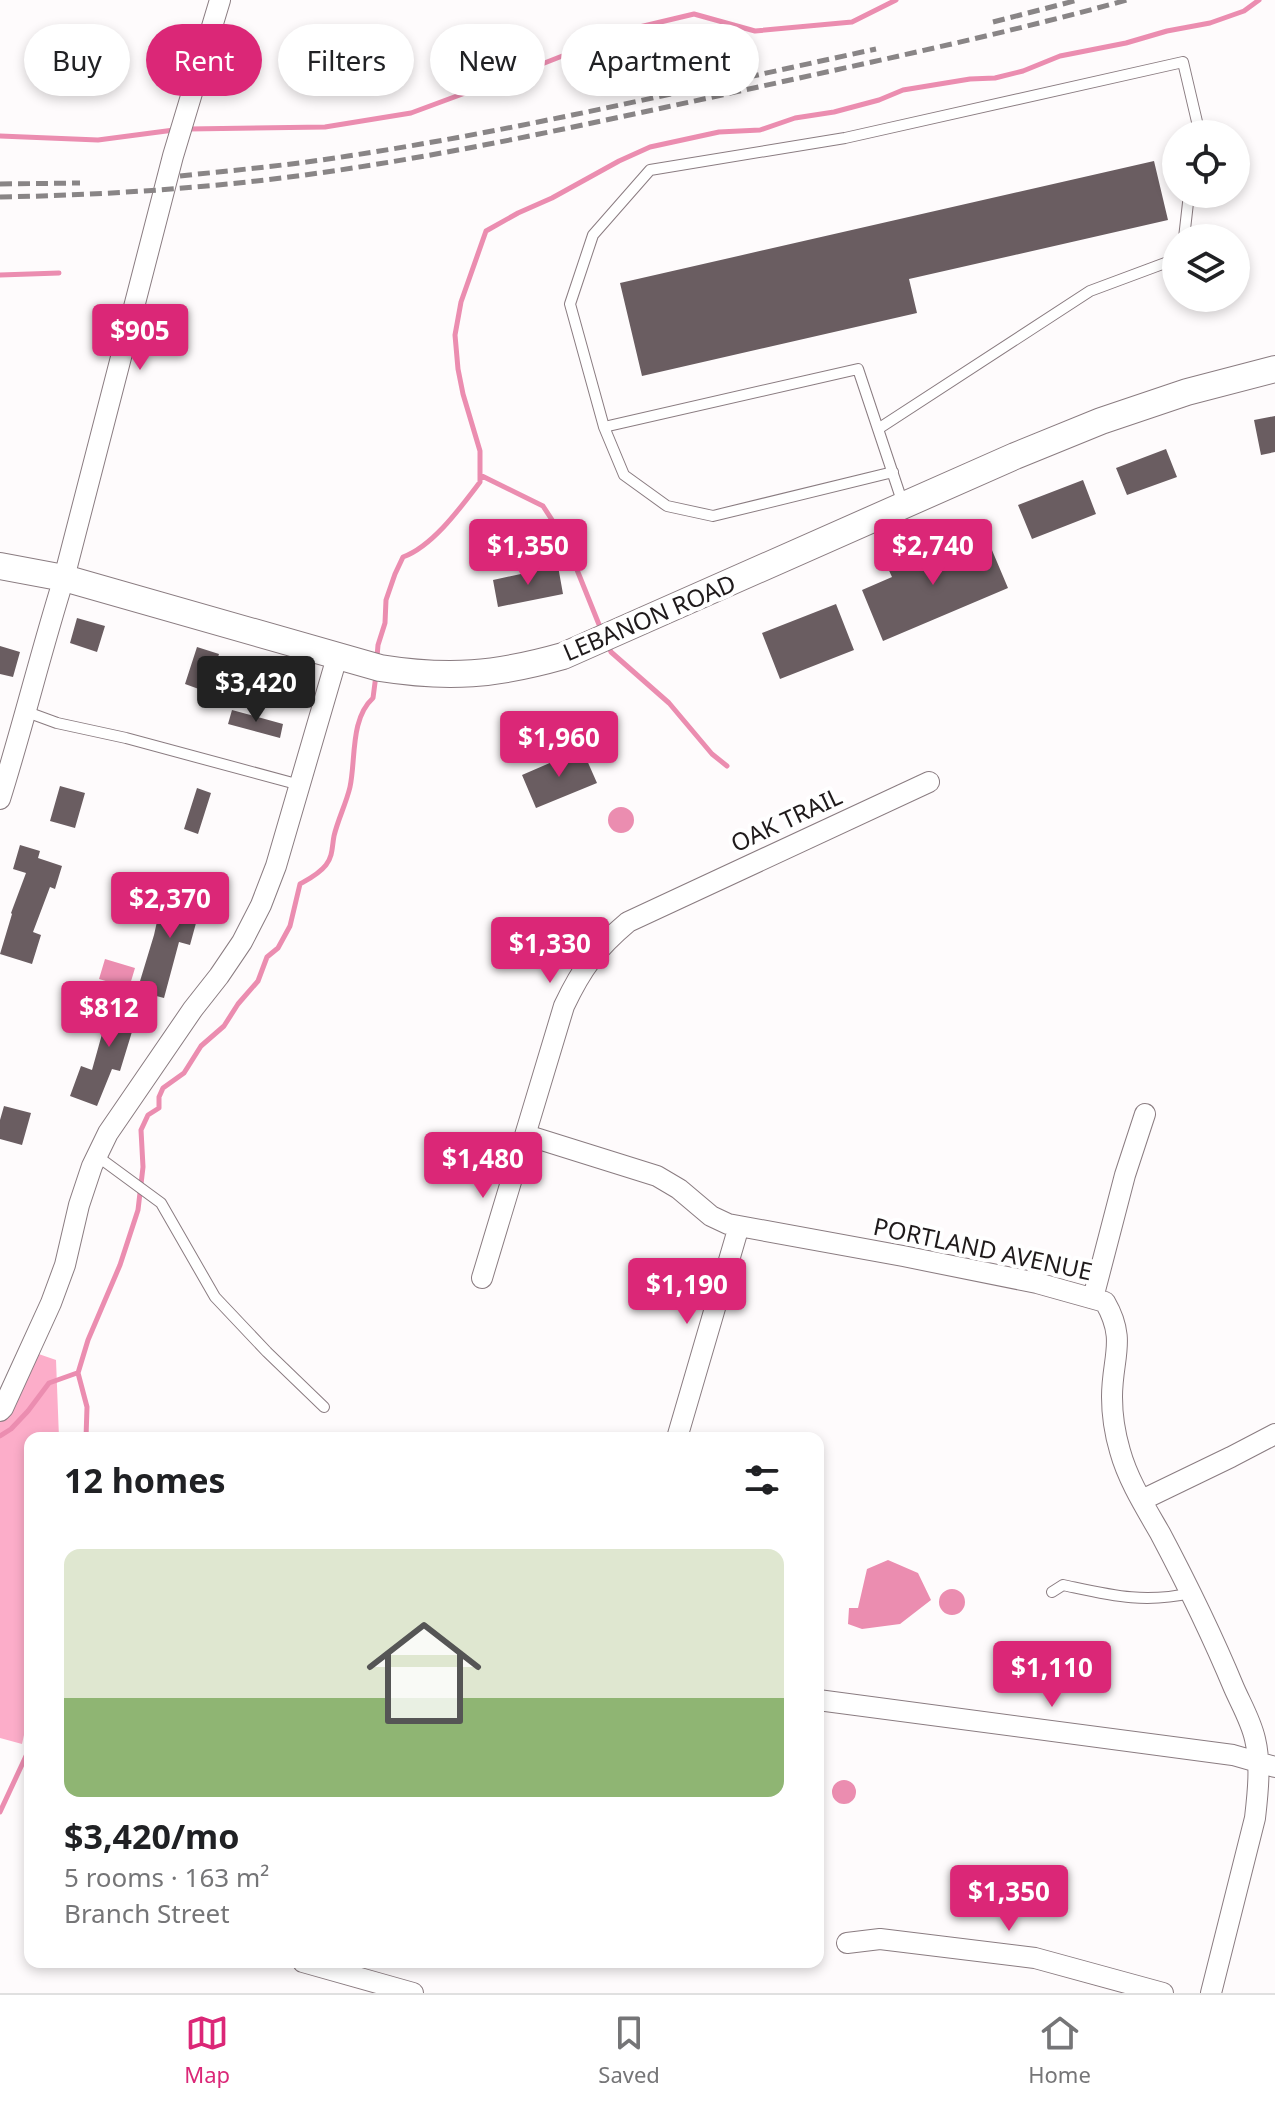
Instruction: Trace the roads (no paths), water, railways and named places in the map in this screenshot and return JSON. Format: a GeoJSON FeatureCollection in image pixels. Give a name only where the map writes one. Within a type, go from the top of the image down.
{"type":"FeatureCollection","features":[{"type":"Feature","properties":{"kind":"street"},"geometry":{"type":"LineString","coordinates":[[0,799],[64,578],[173,156],[220,0]]}},
{"type":"Feature","properties":{"kind":"street","name":"LEBANON ROAD"},"geometry":{"type":"LineString","coordinates":[[0,566],[64,578],[380,668],[444,675],[489,673],[563,656],[1101,421],[1187,392],[1275,369]]}},
{"type":"Feature","properties":{"kind":"street"},"geometry":{"type":"LineString","coordinates":[[0,1411],[51,1303],[65,1265],[79,1205],[108,1133],[242,942],[261,905],[276,866],[337,657]]}},
{"type":"Feature","properties":{"kind":"street","name":"OAK TRAIL"},"geometry":{"type":"LineString","coordinates":[[482,1278],[564,1006],[592,956],[628,922],[929,782]]}},
{"type":"Feature","properties":{"kind":"street"},"geometry":{"type":"LineString","coordinates":[[1093,1298],[1125,1175],[1145,1114]]}},
{"type":"Feature","properties":{"kind":"street","name":"PORTLAND AVENUE"},"geometry":{"type":"LineString","coordinates":[[526,1135],[657,1176],[679,1189],[711,1216],[739,1226],[1037,1283],[1105,1302],[1116,1326],[1118,1346],[1112,1395],[1120,1451],[1130,1479],[1191,1593],[1222,1659],[1267,1764],[1211,1993]]}},
{"type":"Feature","properties":{"kind":"street"},"geometry":{"type":"LineString","coordinates":[[679,1432],[739,1226]]}},
{"type":"Feature","properties":{"kind":"street"},"geometry":{"type":"LineString","coordinates":[[1142,1500],[1275,1434]]}},
{"type":"Feature","properties":{"kind":"street"},"geometry":{"type":"LineString","coordinates":[[824,1701],[1233,1755],[1267,1764]]}},
{"type":"Feature","properties":{"kind":"street"},"geometry":{"type":"LineString","coordinates":[[847,1943],[880,1939],[1035,1958],[1163,1993]]}},
{"type":"Feature","properties":{"kind":"street"},"geometry":{"type":"LineString","coordinates":[[352,1969],[413,1993]]}},
{"type":"Feature","properties":{"kind":"lane"},"geometry":{"type":"LineString","coordinates":[[893,472],[713,516],[667,506],[624,475],[604,427],[570,304],[593,235],[650,170],[845,138],[1183,62],[1197,120]]}},
{"type":"Feature","properties":{"kind":"lane"},"geometry":{"type":"LineString","coordinates":[[878,429],[1090,291],[1162,264]]}},
{"type":"Feature","properties":{"kind":"lane"},"geometry":{"type":"LineString","coordinates":[[604,427],[858,369],[903,506]]}},
{"type":"Feature","properties":{"kind":"lane"},"geometry":{"type":"LineString","coordinates":[[27,712],[57,723],[126,738],[300,785]]}},
{"type":"Feature","properties":{"kind":"lane"},"geometry":{"type":"LineString","coordinates":[[97,1156],[161,1203],[215,1297],[324,1407]]}},
{"type":"Feature","properties":{"kind":"lane"},"geometry":{"type":"LineString","coordinates":[[1052,1592],[1063,1585],[1132,1599],[1191,1593]]}},
{"type":"Feature","properties":{"kind":"waterway"},"geometry":{"type":"LineString","coordinates":[[188,129],[325,127],[411,113],[631,29],[694,14],[755,31],[852,22],[896,0]]}},
{"type":"Feature","properties":{"kind":"waterway"},"geometry":{"type":"LineString","coordinates":[[377,657],[385,623],[386,600],[403,557],[436,535],[480,482],[480,451],[463,394],[455,335],[461,302],[486,231],[650,147],[719,132],[760,130],[795,118],[879,100],[903,90],[995,78],[1060,56],[1210,23],[1244,11],[1259,0]]}},
{"type":"Feature","properties":{"kind":"waterway"},"geometry":{"type":"LineString","coordinates":[[0,136],[98,140],[174,130]]}},
{"type":"Feature","properties":{"kind":"waterway"},"geometry":{"type":"LineString","coordinates":[[0,275],[59,273]]}},
{"type":"Feature","properties":{"kind":"waterway"},"geometry":{"type":"LineString","coordinates":[[480,475],[543,506],[565,540],[602,632]]}},
{"type":"Feature","properties":{"kind":"waterway"},"geometry":{"type":"LineString","coordinates":[[608,645],[611,652],[669,703],[712,754],[727,766]]}},
{"type":"Feature","properties":{"kind":"waterway"},"geometry":{"type":"LineString","coordinates":[[86,1432],[87,1407],[78,1373],[138,1210],[143,1167],[141,1130],[148,1115],[159,1108],[163,1088],[184,1073],[201,1046],[224,1026],[258,981],[267,957],[278,948],[290,926],[300,884],[317,874],[328,862],[350,787],[357,728],[373,698],[376,675]]}},
{"type":"Feature","properties":{"kind":"waterway"},"geometry":{"type":"LineString","coordinates":[[0,1436],[28,1411],[49,1383],[77,1373]]}},
{"type":"Feature","properties":{"kind":"waterway"},"geometry":{"type":"LineString","coordinates":[[0,1812],[24,1760]]}},
{"type":"Feature","properties":{"kind":"railway"},"geometry":{"type":"LineString","coordinates":[[993,22],[1078,0]]}},
{"type":"Feature","properties":{"kind":"railway"},"geometry":{"type":"LineString","coordinates":[[0,197],[199,187],[420,157],[874,62],[1127,0]]}},
{"type":"Feature","properties":{"kind":"railway"},"geometry":{"type":"LineString","coordinates":[[180,176],[327,159],[480,133],[876,49]]}},
{"type":"Feature","properties":{"kind":"railway"},"geometry":{"type":"LineString","coordinates":[[0,184],[80,183]]}}]}
